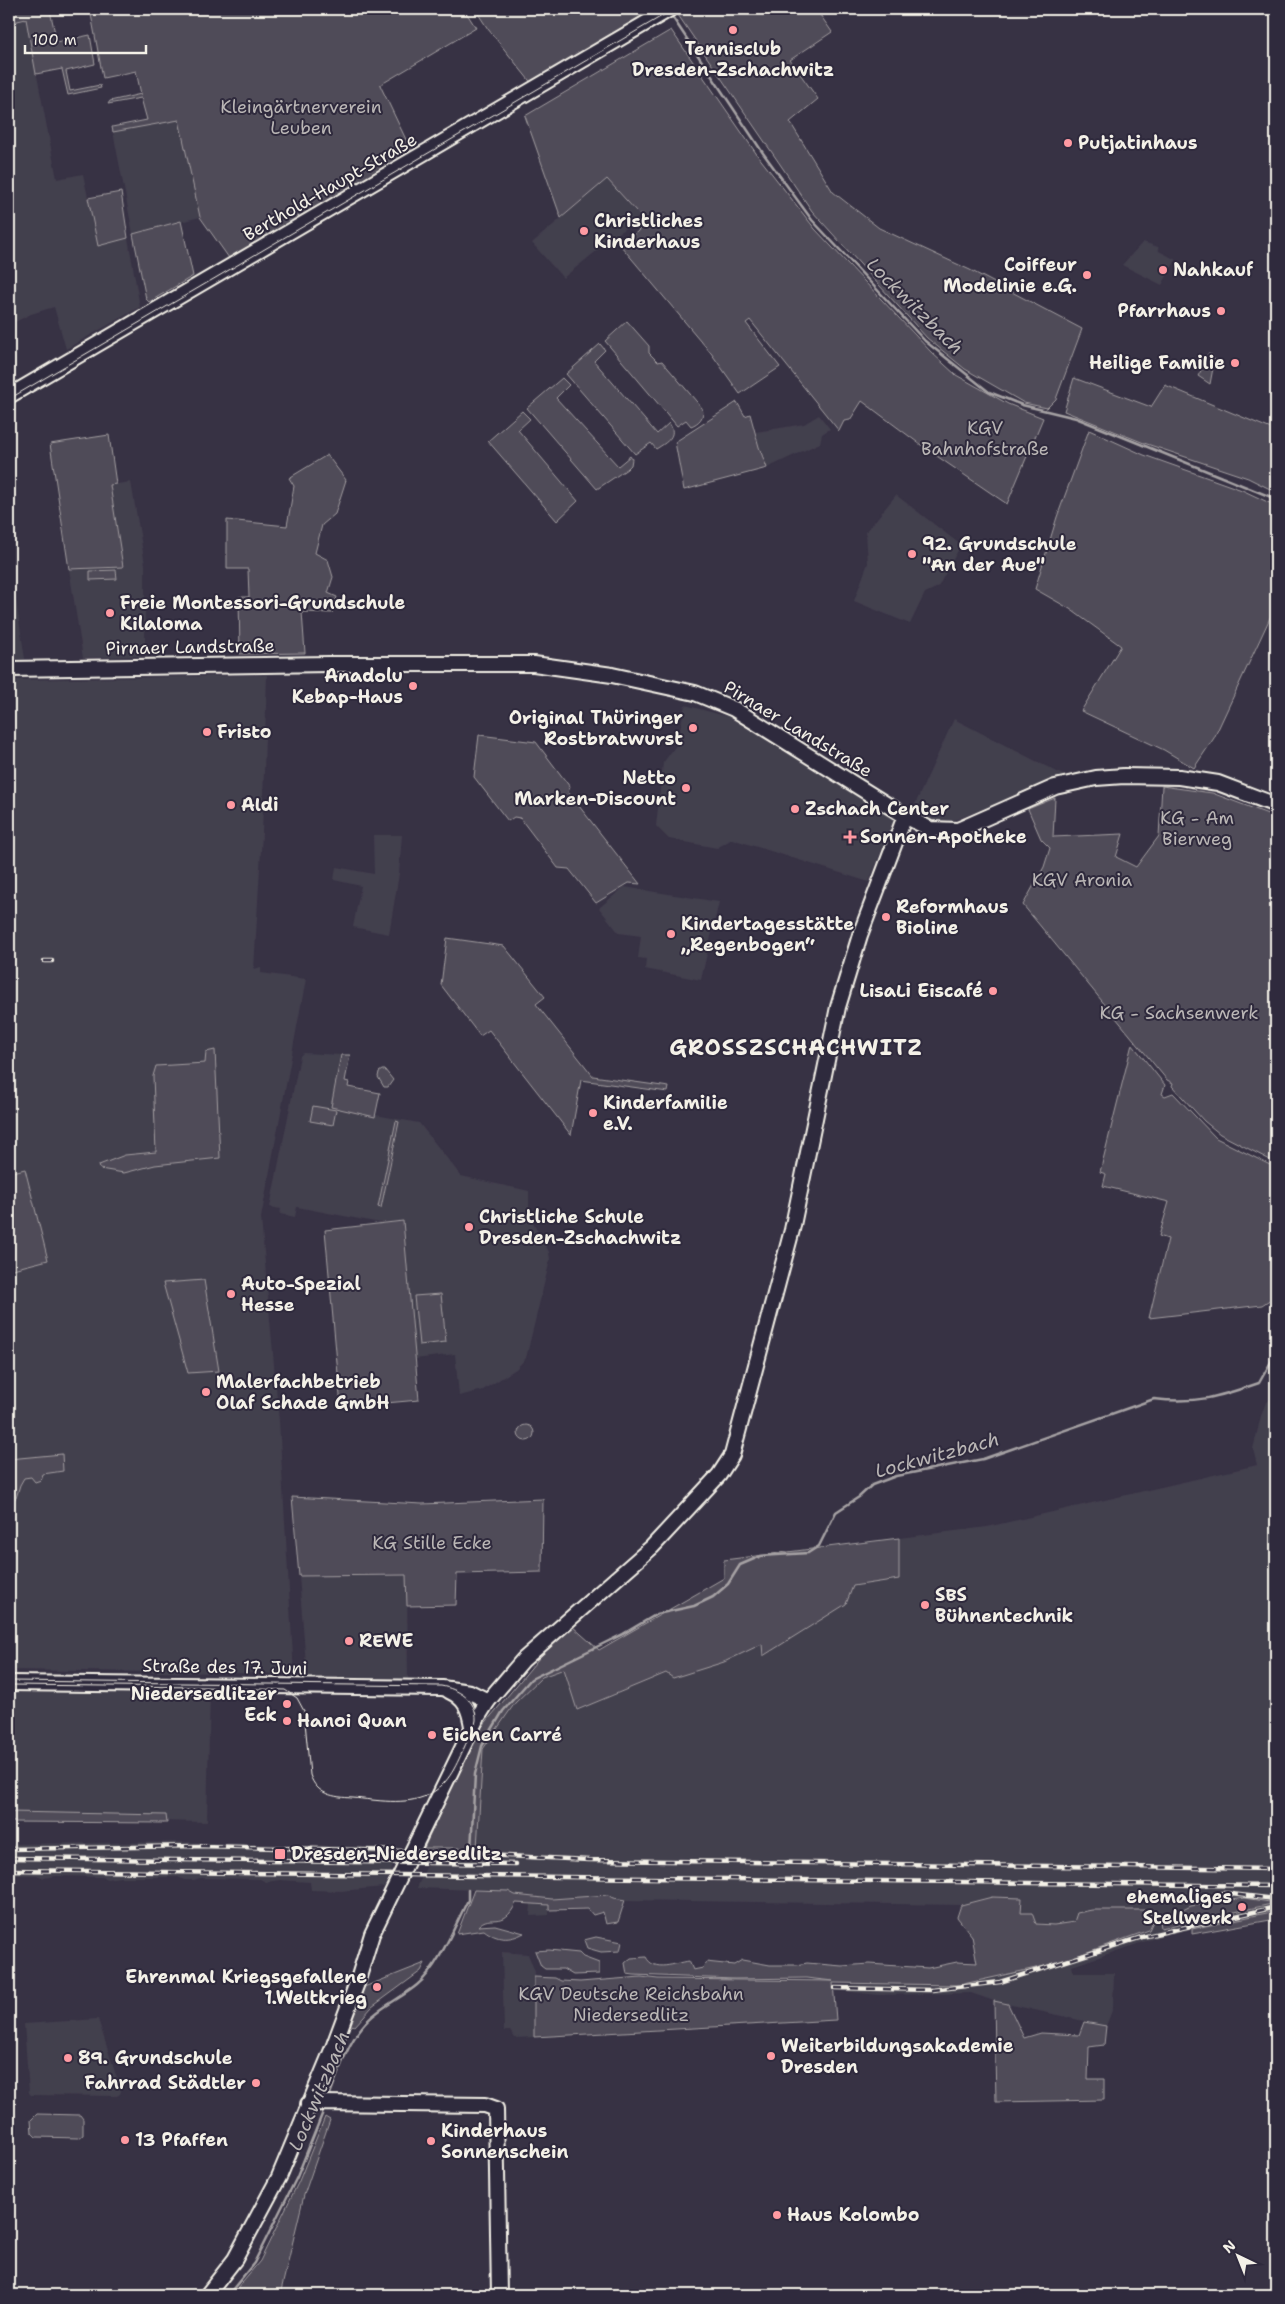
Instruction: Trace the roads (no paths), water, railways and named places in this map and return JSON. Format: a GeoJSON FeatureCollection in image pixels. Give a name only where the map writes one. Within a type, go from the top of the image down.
{"type":"FeatureCollection","features":[{"type":"Feature","properties":{"kind":"street","name":"Berthold-Haupt-Straße"},"geometry":{"type":"LineString","coordinates":[[9,396],[670,9]]}},
{"type":"Feature","properties":{"kind":"street","name":"Pirnaer Landstraße"},"geometry":{"type":"LineString","coordinates":[[9,669],[329,664],[534,664],[612,675],[695,693],[734,709],[905,816],[930,829],[958,830],[1055,787],[1096,778],[1124,776],[1179,777],[1209,781],[1276,805]]}},
{"type":"Feature","properties":{"kind":"street"},"geometry":{"type":"LineString","coordinates":[[207,2295],[235,2259],[266,2203],[314,2104],[372,1934],[472,1726],[491,1697],[536,1647],[652,1547],[719,1475],[732,1455],[792,1230],[838,1007],[863,927],[905,816]]}},
{"type":"Feature","properties":{"kind":"street","name":"Straße des 17. Juni"},"geometry":{"type":"LineString","coordinates":[[9,1683],[442,1688],[452,1686],[480,1687],[491,1697]]}},
{"type":"Feature","properties":{"kind":"street"},"geometry":{"type":"LineString","coordinates":[[442,1688],[464,1700],[469,1710],[472,1726]]}},
{"type":"Feature","properties":{"kind":"street"},"geometry":{"type":"LineString","coordinates":[[314,2104],[485,2105],[496,2108],[499,2295]]}},
{"type":"Feature","properties":{"kind":"waterway","name":"Lockwitzbach"},"geometry":{"type":"LineString","coordinates":[[671,15],[763,153],[812,220],[925,341],[989,392],[1022,405],[1076,418],[1276,499]]}},
{"type":"Feature","properties":{"kind":"waterway","name":"Lockwitzbach"},"geometry":{"type":"LineString","coordinates":[[471,1850],[475,1774],[482,1746],[503,1711],[531,1679],[623,1634],[657,1614],[694,1606],[713,1597],[728,1584],[740,1565],[761,1556],[808,1553],[819,1546],[836,1512],[859,1497],[872,1485],[896,1476],[983,1459],[1154,1399],[1195,1400],[1219,1396],[1244,1388],[1259,1383],[1276,1353]]}},
{"type":"Feature","properties":{"kind":"waterway","name":"Lockwitzbach"},"geometry":{"type":"LineString","coordinates":[[328,2099],[346,2053],[362,2027],[381,2009],[417,1985],[432,1968],[446,1945],[468,1900],[468,1890]]}},
{"type":"Feature","properties":{"kind":"waterway","name":"Lockwitzbach"},"geometry":{"type":"LineString","coordinates":[[228,2295],[254,2263],[297,2177],[325,2107]]}},
{"type":"Feature","properties":{"kind":"tram line"},"geometry":{"type":"LineString","coordinates":[[9,399],[674,9]]}},
{"type":"Feature","properties":{"kind":"tram line"},"geometry":{"type":"LineString","coordinates":[[9,1681],[441,1686],[460,1693],[470,1701],[476,1720],[473,1731],[454,1769],[441,1786],[428,1795],[419,1798],[381,1801],[332,1796],[317,1787],[310,1775],[304,1711],[297,1698],[285,1690],[204,1687],[9,1685]]}},
{"type":"Feature","properties":{"kind":"railway"},"geometry":{"type":"LineString","coordinates":[[44,961],[52,961]]}},
{"type":"Feature","properties":{"kind":"railway"},"geometry":{"type":"LineString","coordinates":[[9,1849],[200,1846],[400,1851],[589,1860],[1276,1869]]}},
{"type":"Feature","properties":{"kind":"railway"},"geometry":{"type":"LineString","coordinates":[[9,1858],[516,1864]]}},
{"type":"Feature","properties":{"kind":"railway"},"geometry":{"type":"LineString","coordinates":[[9,1870],[1276,1886]]}},
{"type":"Feature","properties":{"kind":"railway"},"geometry":{"type":"LineString","coordinates":[[1222,1893],[1276,1899]]}},
{"type":"Feature","properties":{"kind":"railway"},"geometry":{"type":"LineString","coordinates":[[835,1988],[932,1990],[1000,1982],[1142,1937],[1276,1907]]}},
{"type":"Feature","properties":{"kind":"place","name":"Tennisclub Dresden-Zschachwitz"},"geometry":{"type":"Point","coordinates":[733,30]}},
{"type":"Feature","properties":{"kind":"place","name":"Putjatinhaus"},"geometry":{"type":"Point","coordinates":[1068,143]}},
{"type":"Feature","properties":{"kind":"place","name":"Christliches Kinderhaus"},"geometry":{"type":"Point","coordinates":[584,231]}},
{"type":"Feature","properties":{"kind":"place","name":"Nahkauf"},"geometry":{"type":"Point","coordinates":[1163,270]}},
{"type":"Feature","properties":{"kind":"place","name":"Coiffeur Modelinie e.G."},"geometry":{"type":"Point","coordinates":[1087,275]}},
{"type":"Feature","properties":{"kind":"place","name":"Pfarrhaus"},"geometry":{"type":"Point","coordinates":[1221,311]}},
{"type":"Feature","properties":{"kind":"place","name":"Heilige Familie"},"geometry":{"type":"Point","coordinates":[1235,363]}},
{"type":"Feature","properties":{"kind":"place","name":"92. Grundschule \"An der Aue\""},"geometry":{"type":"Point","coordinates":[912,554]}},
{"type":"Feature","properties":{"kind":"place","name":"Freie Montessori-Grundschule Kilaloma"},"geometry":{"type":"Point","coordinates":[110,613]}},
{"type":"Feature","properties":{"kind":"place","name":"Anadolu Kebap-Haus"},"geometry":{"type":"Point","coordinates":[413,686]}},
{"type":"Feature","properties":{"kind":"place","name":"Original Thüringer Rostbratwurst"},"geometry":{"type":"Point","coordinates":[693,728]}},
{"type":"Feature","properties":{"kind":"place","name":"Fristo"},"geometry":{"type":"Point","coordinates":[207,732]}},
{"type":"Feature","properties":{"kind":"place","name":"Netto Marken-Discount"},"geometry":{"type":"Point","coordinates":[686,788]}},
{"type":"Feature","properties":{"kind":"place","name":"Aldi"},"geometry":{"type":"Point","coordinates":[231,805]}},
{"type":"Feature","properties":{"kind":"place","name":"Zschach Center"},"geometry":{"type":"Point","coordinates":[795,809]}},
{"type":"Feature","properties":{"kind":"place","name":"Sonnen-Apotheke"},"geometry":{"type":"Point","coordinates":[850,837]}},
{"type":"Feature","properties":{"kind":"place","name":"Reformhaus Bioline"},"geometry":{"type":"Point","coordinates":[886,917]}},
{"type":"Feature","properties":{"kind":"place","name":"Kindertagesstätte „Regenbogen“"},"geometry":{"type":"Point","coordinates":[671,934]}},
{"type":"Feature","properties":{"kind":"place","name":"LisaLi Eiscafé"},"geometry":{"type":"Point","coordinates":[993,991]}},
{"type":"Feature","properties":{"kind":"place","name":"Kinderfamilie e.V."},"geometry":{"type":"Point","coordinates":[593,1113]}},
{"type":"Feature","properties":{"kind":"place","name":"Christliche Schule Dresden-Zschachwitz"},"geometry":{"type":"Point","coordinates":[469,1227]}},
{"type":"Feature","properties":{"kind":"place","name":"Auto-Spezial Hesse"},"geometry":{"type":"Point","coordinates":[231,1294]}},
{"type":"Feature","properties":{"kind":"place","name":"Malerfachbetrieb Olaf Schade GmbH"},"geometry":{"type":"Point","coordinates":[206,1392]}},
{"type":"Feature","properties":{"kind":"place","name":"SBS Bühnentechnik"},"geometry":{"type":"Point","coordinates":[925,1605]}},
{"type":"Feature","properties":{"kind":"place","name":"REWE"},"geometry":{"type":"Point","coordinates":[349,1641]}},
{"type":"Feature","properties":{"kind":"place","name":"Niedersedlitzer Eck"},"geometry":{"type":"Point","coordinates":[287,1704]}},
{"type":"Feature","properties":{"kind":"place","name":"Hanoi Quan"},"geometry":{"type":"Point","coordinates":[287,1721]}},
{"type":"Feature","properties":{"kind":"place","name":"Eichen Carré"},"geometry":{"type":"Point","coordinates":[432,1735]}},
{"type":"Feature","properties":{"kind":"place","name":"Dresden-Niedersedlitz"},"geometry":{"type":"Point","coordinates":[280,1854]}},
{"type":"Feature","properties":{"kind":"place","name":"ehemaliges Stellwerk"},"geometry":{"type":"Point","coordinates":[1242,1907]}},
{"type":"Feature","properties":{"kind":"place","name":"Ehrenmal Kriegsgefallene 1.Weltkrieg"},"geometry":{"type":"Point","coordinates":[377,1987]}},
{"type":"Feature","properties":{"kind":"place","name":"Weiterbildungsakademie Dresden"},"geometry":{"type":"Point","coordinates":[771,2056]}},
{"type":"Feature","properties":{"kind":"place","name":"89. Grundschule"},"geometry":{"type":"Point","coordinates":[68,2058]}},
{"type":"Feature","properties":{"kind":"place","name":"Fahrrad Städtler"},"geometry":{"type":"Point","coordinates":[256,2083]}},
{"type":"Feature","properties":{"kind":"place","name":"13 Pfaffen"},"geometry":{"type":"Point","coordinates":[125,2140]}},
{"type":"Feature","properties":{"kind":"place","name":"Kinderhaus Sonnenschein"},"geometry":{"type":"Point","coordinates":[431,2141]}},
{"type":"Feature","properties":{"kind":"place","name":"Haus Kolombo"},"geometry":{"type":"Point","coordinates":[777,2215]}},
{"type":"Feature","properties":{"kind":"district","name":"GROSSZSCHACHWITZ"},"geometry":{"type":"Point","coordinates":[796,1047]}},
{"type":"Feature","properties":{"kind":"park label","name":"Kleingärtnerverein Leuben"},"geometry":{"type":"Point","coordinates":[301,117]}},
{"type":"Feature","properties":{"kind":"park label","name":"KGV Bahnhofstraße"},"geometry":{"type":"Point","coordinates":[985,438]}},
{"type":"Feature","properties":{"kind":"park label","name":"KG - Am Bierweg"},"geometry":{"type":"Point","coordinates":[1197,828]}},
{"type":"Feature","properties":{"kind":"park label","name":"KGV Aronia"},"geometry":{"type":"Point","coordinates":[1082,880]}},
{"type":"Feature","properties":{"kind":"park label","name":"KG - Sachsenwerk"},"geometry":{"type":"Point","coordinates":[1179,1013]}},
{"type":"Feature","properties":{"kind":"park label","name":"KG Stille Ecke"},"geometry":{"type":"Point","coordinates":[432,1543]}},
{"type":"Feature","properties":{"kind":"park label","name":"KGV Deutsche Reichsbahn Niedersedlitz"},"geometry":{"type":"Point","coordinates":[631,2004]}}]}
